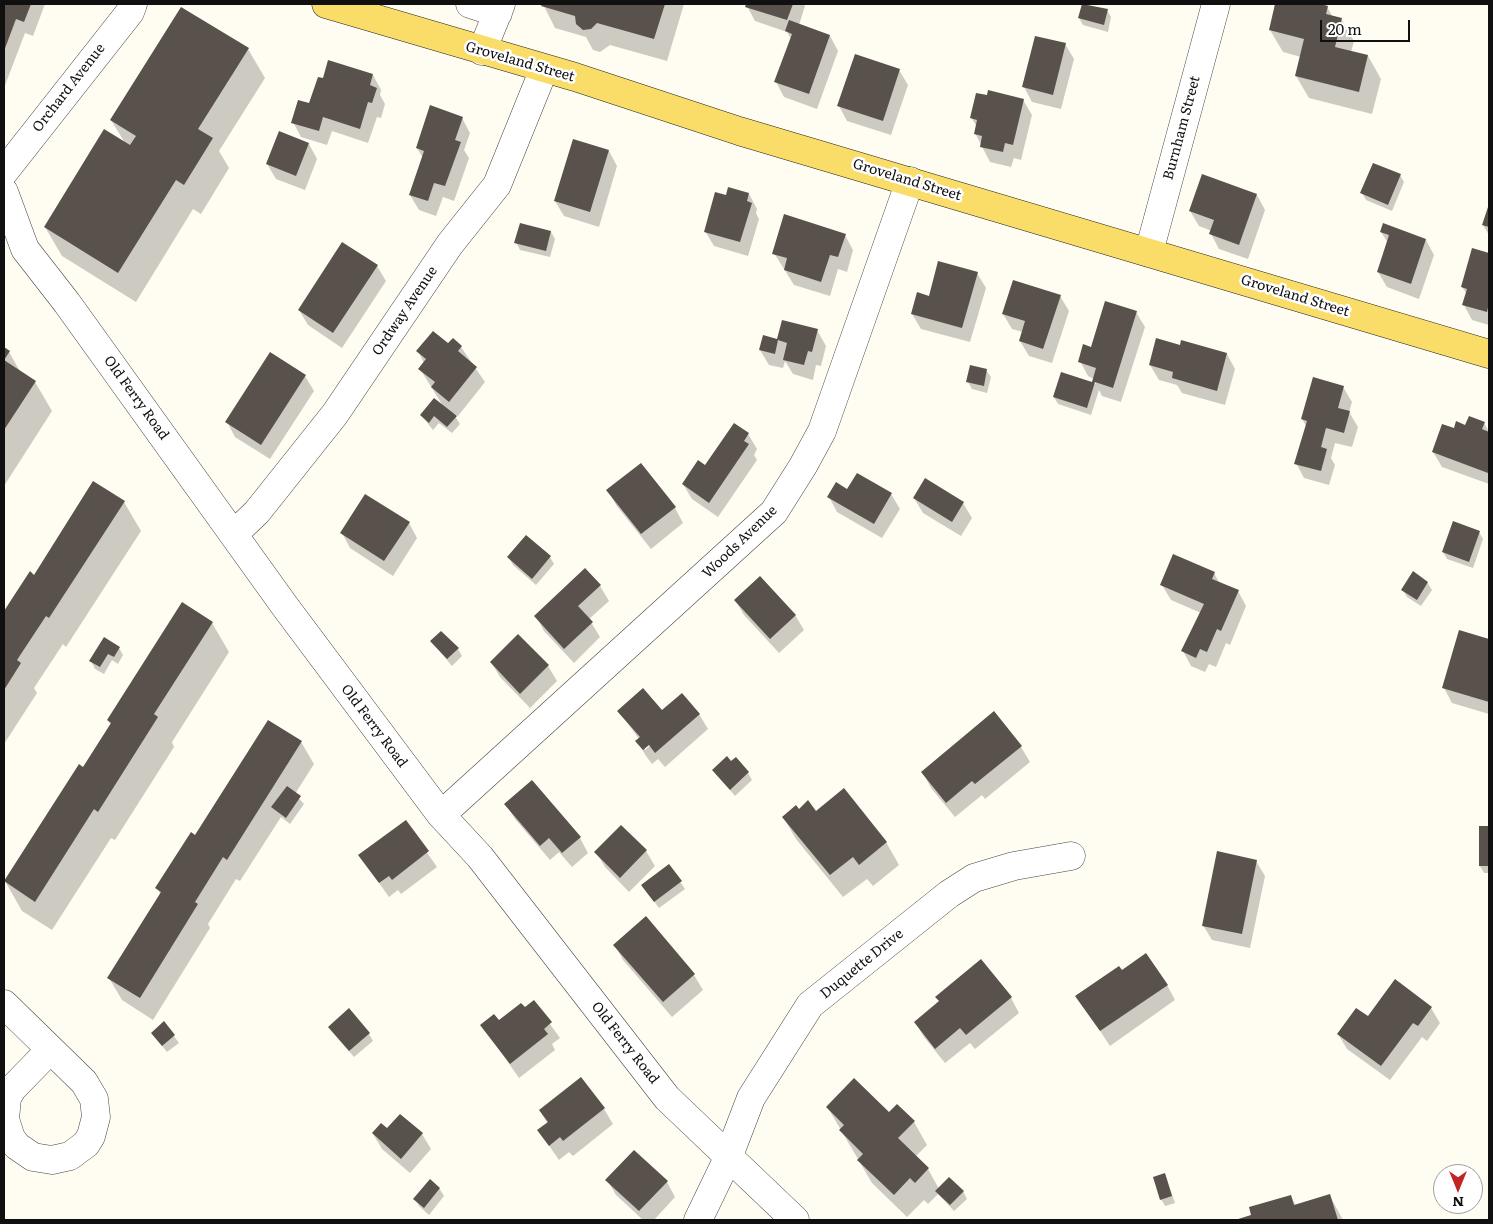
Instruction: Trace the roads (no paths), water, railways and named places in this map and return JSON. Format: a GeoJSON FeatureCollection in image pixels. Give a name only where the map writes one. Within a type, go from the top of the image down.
{"type":"FeatureCollection","features":[{"type":"Feature","properties":{"kind":"main road","name":"Groveland Street"},"geometry":{"type":"LineString","coordinates":[[326,4],[544,69],[739,131],[1489,354]]}},
{"type":"Feature","properties":{"kind":"street","name":"Orchard Avenue"},"geometry":{"type":"LineString","coordinates":[[4,172],[130,12],[133,4]]}},
{"type":"Feature","properties":{"kind":"street"},"geometry":{"type":"LineString","coordinates":[[470,4],[500,8],[482,51]]}},
{"type":"Feature","properties":{"kind":"street","name":"Burnham Street"},"geometry":{"type":"LineString","coordinates":[[1149,252],[1216,4]]}},
{"type":"Feature","properties":{"kind":"street","name":"Ordway Avenue"},"geometry":{"type":"LineString","coordinates":[[234,534],[256,512],[335,414],[450,244],[497,185],[544,69]]}},
{"type":"Feature","properties":{"kind":"street","name":"Woods Avenue"},"geometry":{"type":"LineString","coordinates":[[441,815],[774,512],[803,466],[826,423],[910,181]]}},
{"type":"Feature","properties":{"kind":"street","name":"Old Ferry Road"},"geometry":{"type":"LineString","coordinates":[[4,192],[25,249],[284,605],[441,815],[480,857],[667,1098],[795,1220]]}},
{"type":"Feature","properties":{"kind":"street","name":"Duquette Drive"},"geometry":{"type":"LineString","coordinates":[[698,1220],[728,1158],[751,1098],[810,1005],[949,894],[974,878],[1014,866],[1071,856]]}},
{"type":"Feature","properties":{"kind":"street"},"geometry":{"type":"LineString","coordinates":[[4,1004],[50,1050],[90,1090],[94,1099],[96,1117],[91,1136],[86,1144],[70,1156],[52,1160],[33,1156],[7,1141],[4,1119],[7,1098],[12,1089],[50,1050]]}}]}
